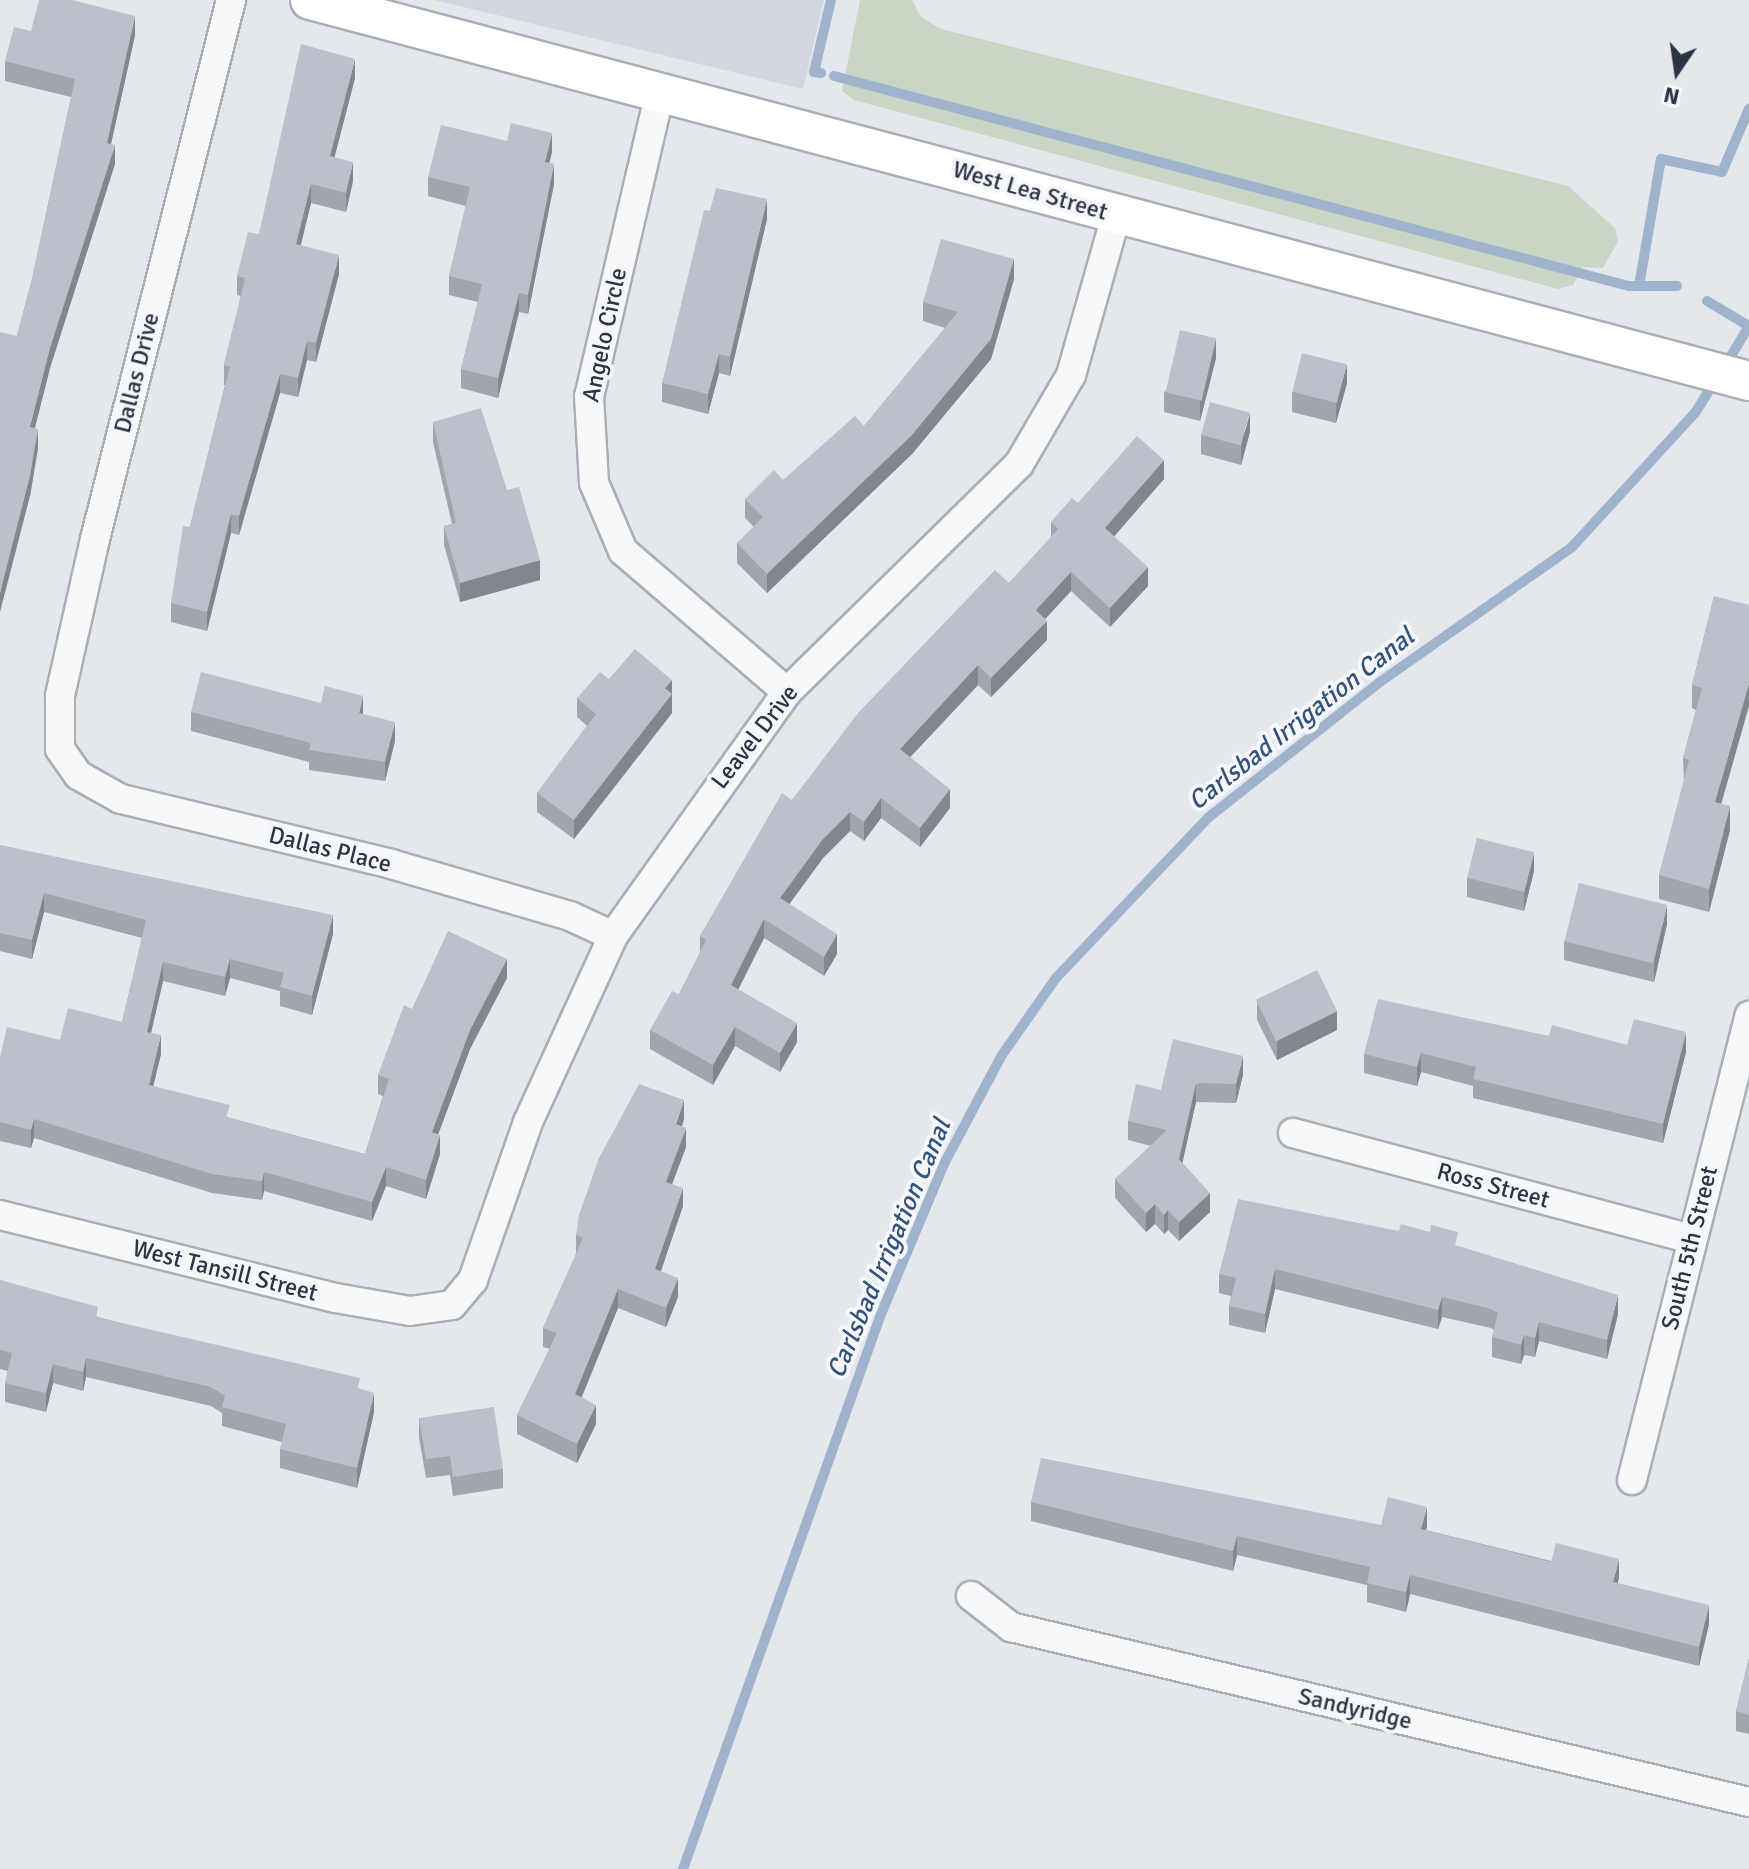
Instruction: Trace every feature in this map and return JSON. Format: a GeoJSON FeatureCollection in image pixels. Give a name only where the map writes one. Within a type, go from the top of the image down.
{"type":"FeatureCollection","features":[{"type":"Feature","properties":{"kind":"main road","name":"West Lea Street"},"geometry":{"type":"LineString","coordinates":[[310,0],[1116,216],[1749,381]]}},
{"type":"Feature","properties":{"kind":"street","name":"Dallas Drive"},"geometry":{"type":"LineString","coordinates":[[60,749],[60,696],[95,539],[231,0]]}},
{"type":"Feature","properties":{"kind":"street","name":"Angelo Circle"},"geometry":{"type":"LineString","coordinates":[[660,92],[589,396],[594,483],[623,551],[787,692]]}},
{"type":"Feature","properties":{"kind":"street","name":"Leavel Drive"},"geometry":{"type":"LineString","coordinates":[[452,1305],[473,1280],[528,1122],[613,936],[787,692],[1002,482],[1052,417],[1071,375],[1116,216]]}},
{"type":"Feature","properties":{"kind":"street","name":"Dallas Place"},"geometry":{"type":"LineString","coordinates":[[60,749],[78,775],[121,799],[391,864],[570,916],[613,936]]}},
{"type":"Feature","properties":{"kind":"street","name":"South 5th Street"},"geometry":{"type":"LineString","coordinates":[[1632,1480],[1749,1016]]}},
{"type":"Feature","properties":{"kind":"street","name":"Ross Street"},"geometry":{"type":"LineString","coordinates":[[1293,1133],[1692,1239]]}},
{"type":"Feature","properties":{"kind":"street","name":"West Tansill Street"},"geometry":{"type":"LineString","coordinates":[[0,1215],[336,1298],[410,1311],[452,1305]]}},
{"type":"Feature","properties":{"kind":"street","name":"Sandyridge"},"geometry":{"type":"LineString","coordinates":[[971,1596],[1011,1627],[1749,1802]]}},
{"type":"Feature","properties":{"kind":"shaded area"},"geometry":{"type":"Polygon","coordinates":[[[434,0],[824,0],[803,89],[434,0]]]}},
{"type":"Feature","properties":{"kind":"green space"},"geometry":{"type":"Polygon","coordinates":[[[860,0],[912,0],[921,17],[941,29],[1568,186],[1615,228],[1618,241],[1603,268],[1583,267],[1573,285],[1558,289],[854,100],[842,91],[860,0]]]}},
{"type":"Feature","properties":{"kind":"building"},"geometry":{"type":"Polygon","coordinates":[[[39,0],[72,0],[135,16],[107,143],[115,145],[50,348],[30,427],[38,429],[30,476],[0,593],[0,332],[17,336],[75,79],[5,61],[14,27],[31,31],[39,0]]]}},
{"type":"Feature","properties":{"kind":"building"},"geometry":{"type":"Polygon","coordinates":[[[301,44],[355,59],[330,156],[353,162],[346,193],[311,184],[296,244],[339,255],[316,343],[307,341],[298,378],[280,374],[239,516],[231,514],[207,612],[171,603],[183,526],[190,527],[230,367],[224,365],[245,278],[237,276],[248,232],[259,234],[301,44]]]}},
{"type":"Feature","properties":{"kind":"building"},"geometry":{"type":"Polygon","coordinates":[[[511,123],[552,133],[545,162],[554,164],[528,295],[519,293],[498,378],[461,369],[482,284],[449,276],[470,187],[428,177],[441,125],[507,141],[511,123]]]}},
{"type":"Feature","properties":{"kind":"building"},"geometry":{"type":"Polygon","coordinates":[[[716,188],[767,199],[730,357],[719,354],[708,394],[662,383],[704,210],[710,211],[716,188]]]}},
{"type":"Feature","properties":{"kind":"building"},"geometry":{"type":"Polygon","coordinates":[[[941,239],[1014,259],[991,339],[912,435],[767,574],[737,543],[763,517],[745,499],[774,470],[783,480],[855,416],[864,426],[958,312],[923,302],[941,239]]]}},
{"type":"Feature","properties":{"kind":"building"},"geometry":{"type":"Polygon","coordinates":[[[1180,330],[1216,338],[1202,401],[1166,392],[1180,330]]]}},
{"type":"Feature","properties":{"kind":"building"},"geometry":{"type":"Polygon","coordinates":[[[1302,353],[1347,364],[1337,403],[1292,392],[1302,353]]]}},
{"type":"Feature","properties":{"kind":"building"},"geometry":{"type":"Polygon","coordinates":[[[1210,402],[1250,413],[1241,445],[1201,435],[1210,402]]]}},
{"type":"Feature","properties":{"kind":"building"},"geometry":{"type":"Polygon","coordinates":[[[481,408],[507,490],[519,487],[540,560],[460,583],[444,526],[456,523],[433,422],[481,408]]]}},
{"type":"Feature","properties":{"kind":"building"},"geometry":{"type":"Polygon","coordinates":[[[1137,436],[1164,460],[1105,528],[1148,567],[1110,608],[1071,572],[1036,610],[1047,621],[991,678],[978,665],[900,749],[950,789],[920,828],[881,798],[864,822],[850,812],[823,839],[780,898],[837,934],[824,957],[764,919],[731,985],[797,1023],[780,1053],[735,1027],[713,1065],[650,1030],[672,991],[679,994],[706,940],[700,936],[782,793],[792,800],[858,713],[995,570],[1009,583],[1058,529],[1051,522],[1072,498],[1078,503],[1137,436]]]}},
{"type":"Feature","properties":{"kind":"building"},"geometry":{"type":"Polygon","coordinates":[[[1714,596],[1749,605],[1749,683],[1715,802],[1730,806],[1709,889],[1659,875],[1689,760],[1683,758],[1702,688],[1692,685],[1714,596]]]}},
{"type":"Feature","properties":{"kind":"building"},"geometry":{"type":"Polygon","coordinates":[[[635,649],[672,680],[665,688],[672,694],[574,820],[537,793],[596,714],[577,698],[600,672],[609,679],[635,649]]]}},
{"type":"Feature","properties":{"kind":"building"},"geometry":{"type":"Polygon","coordinates":[[[201,672],[321,703],[325,686],[363,696],[359,713],[395,722],[385,762],[309,750],[311,743],[191,712],[201,672]]]}},
{"type":"Feature","properties":{"kind":"building"},"geometry":{"type":"Polygon","coordinates":[[[1477,838],[1534,852],[1524,892],[1467,878],[1477,838]]]}},
{"type":"Feature","properties":{"kind":"building"},"geometry":{"type":"Polygon","coordinates":[[[0,845],[333,915],[312,996],[280,987],[284,973],[230,959],[225,977],[163,962],[147,1032],[161,1035],[149,1085],[230,1105],[226,1117],[365,1154],[389,1079],[378,1075],[404,1005],[412,1009],[448,931],[507,959],[470,1030],[432,1132],[440,1135],[426,1180],[386,1167],[372,1202],[264,1172],[262,1181],[212,1174],[34,1119],[31,1130],[0,1122],[0,1057],[7,1027],[60,1040],[68,1008],[122,1022],[146,920],[44,893],[32,940],[0,933],[0,845]]]}},
{"type":"Feature","properties":{"kind":"building"},"geometry":{"type":"Polygon","coordinates":[[[1579,883],[1667,905],[1653,963],[1564,941],[1579,883]]]}},
{"type":"Feature","properties":{"kind":"building"},"geometry":{"type":"Polygon","coordinates":[[[1317,970],[1337,1011],[1276,1041],[1256,1000],[1317,970]]]}},
{"type":"Feature","properties":{"kind":"building"},"geometry":{"type":"Polygon","coordinates":[[[1378,999],[1549,1036],[1552,1025],[1627,1045],[1634,1019],[1686,1032],[1663,1124],[1473,1079],[1476,1067],[1421,1053],[1417,1067],[1364,1054],[1378,999]]]}},
{"type":"Feature","properties":{"kind":"building"},"geometry":{"type":"Polygon","coordinates":[[[1173,1039],[1243,1056],[1236,1084],[1196,1083],[1179,1159],[1210,1193],[1179,1222],[1168,1210],[1164,1215],[1155,1204],[1146,1213],[1115,1179],[1167,1130],[1128,1121],[1136,1084],[1161,1090],[1173,1039]]]}},
{"type":"Feature","properties":{"kind":"building"},"geometry":{"type":"Polygon","coordinates":[[[639,1084],[684,1100],[676,1124],[686,1128],[666,1182],[683,1188],[655,1269],[678,1278],[666,1308],[618,1289],[575,1394],[596,1405],[577,1444],[517,1415],[557,1333],[543,1328],[583,1238],[576,1235],[579,1215],[599,1158],[639,1084]]]}},
{"type":"Feature","properties":{"kind":"building"},"geometry":{"type":"Polygon","coordinates":[[[1238,1199],[1399,1231],[1401,1224],[1430,1232],[1431,1225],[1458,1232],[1455,1245],[1618,1295],[1607,1340],[1539,1322],[1535,1338],[1524,1335],[1521,1345],[1492,1337],[1498,1313],[1491,1309],[1442,1297],[1438,1310],[1275,1269],[1265,1314],[1229,1306],[1236,1278],[1219,1274],[1238,1199]]]}},
{"type":"Feature","properties":{"kind":"building"},"geometry":{"type":"Polygon","coordinates":[[[0,1280],[98,1307],[96,1317],[360,1378],[358,1388],[374,1393],[357,1468],[280,1449],[286,1424],[222,1407],[225,1396],[211,1387],[86,1358],[83,1372],[53,1364],[46,1393],[5,1383],[12,1353],[0,1350],[0,1280]]]}},
{"type":"Feature","properties":{"kind":"building"},"geometry":{"type":"Polygon","coordinates":[[[494,1407],[503,1469],[453,1477],[450,1456],[426,1459],[419,1418],[494,1407]]]}},
{"type":"Feature","properties":{"kind":"building"},"geometry":{"type":"Polygon","coordinates":[[[1041,1458],[1381,1525],[1388,1497],[1427,1507],[1421,1529],[1551,1562],[1556,1543],[1619,1559],[1613,1582],[1709,1605],[1699,1647],[1410,1575],[1406,1592],[1367,1583],[1370,1567],[1237,1536],[1233,1551],[1031,1502],[1041,1458]]]}},
{"type":"Feature","properties":{"kind":"building"},"geometry":{"type":"Polygon","coordinates":[[[1749,1658],[1749,1715],[1736,1711],[1749,1658]]]}},
{"type":"Feature","properties":{"kind":"waterway"},"geometry":{"type":"LineString","coordinates":[[821,73],[814,72],[831,0]]}},
{"type":"Feature","properties":{"kind":"waterway"},"geometry":{"type":"LineString","coordinates":[[834,76],[1629,286],[1677,286]]}},
{"type":"Feature","properties":{"kind":"waterway"},"geometry":{"type":"LineString","coordinates":[[1639,286],[1661,159],[1722,172],[1749,109]]}},
{"type":"Feature","properties":{"kind":"waterway","name":"Carlsbad Irrigation Canal"},"geometry":{"type":"LineString","coordinates":[[1707,301],[1749,326],[1725,366]]}},
{"type":"Feature","properties":{"kind":"waterway","name":"Carlsbad Irrigation Canal"},"geometry":{"type":"LineString","coordinates":[[683,1869],[881,1314],[945,1162],[1002,1055],[1056,978],[1209,817],[1380,682],[1572,547],[1695,413],[1716,379]]}}]}
